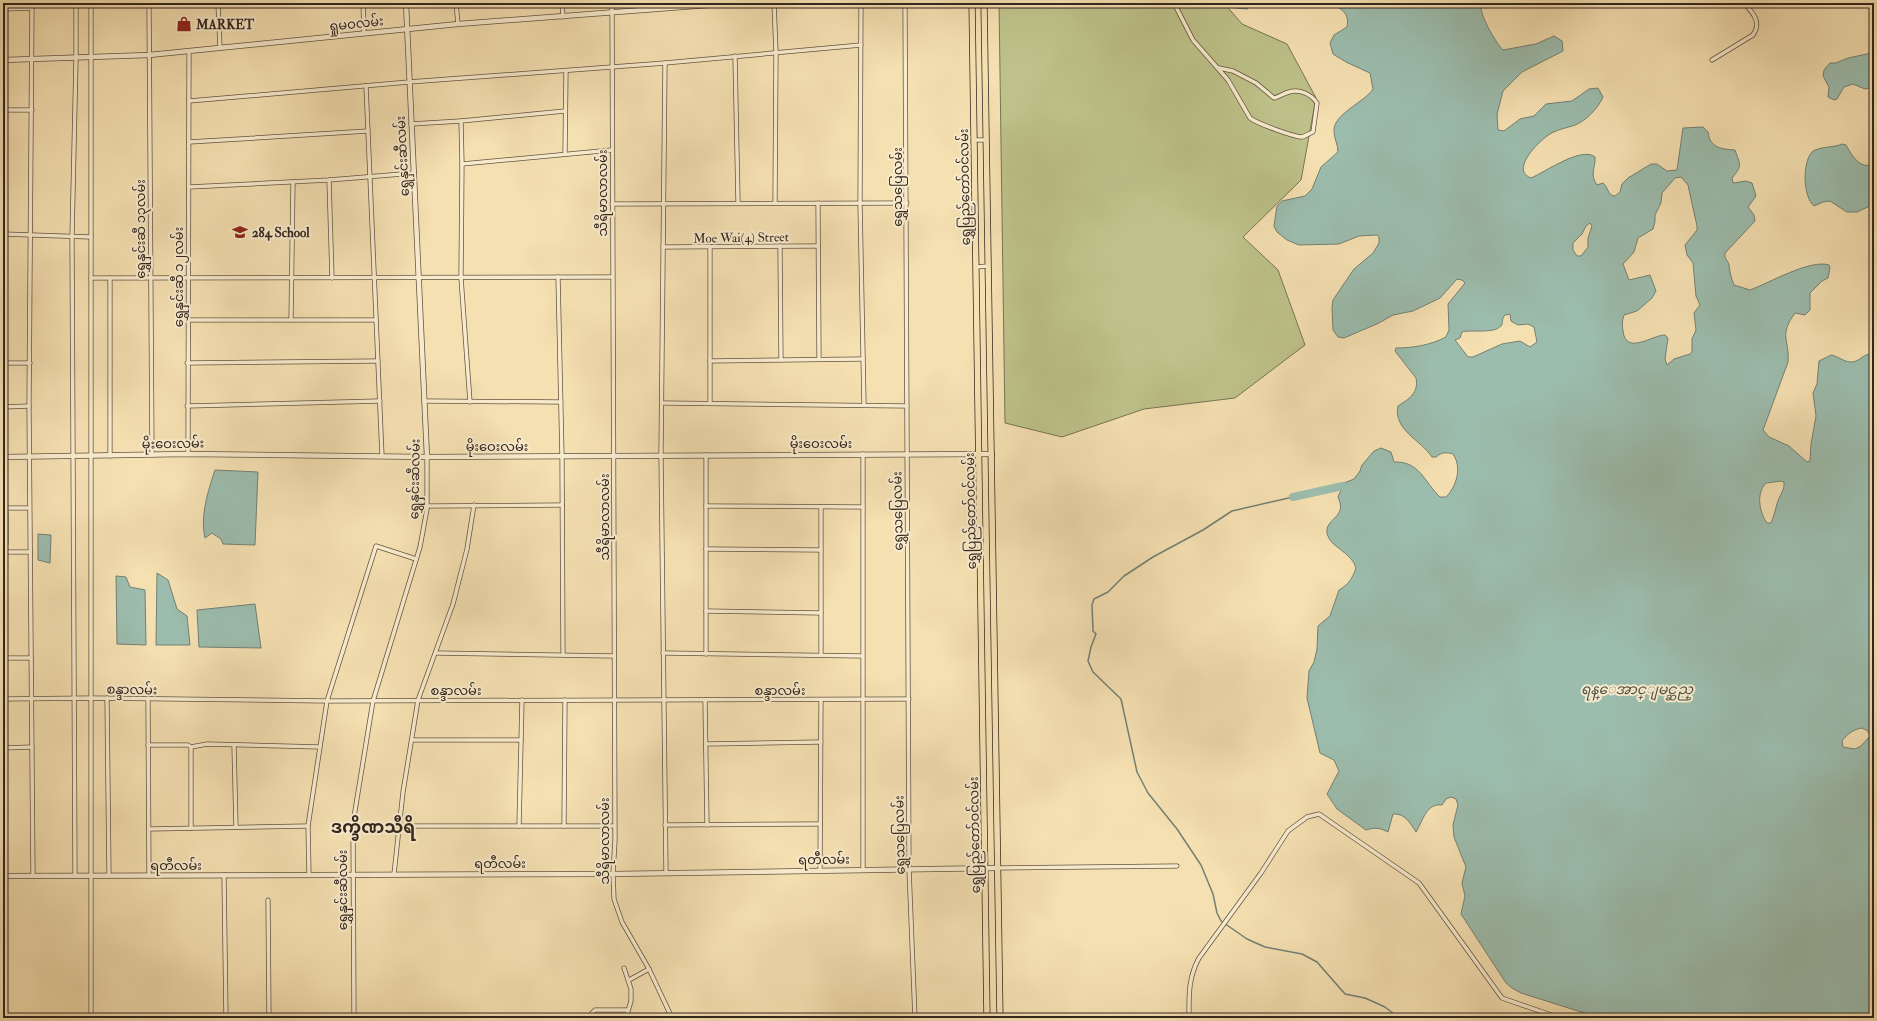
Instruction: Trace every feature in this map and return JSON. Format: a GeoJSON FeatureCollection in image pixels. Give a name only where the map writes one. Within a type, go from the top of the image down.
{"type":"FeatureCollection","features":[{"type":"Feature","properties":{"kind":"main road","name":"ရွှေပြည်တော်ဝင်လမ်း"},"geometry":{"type":"LineString","coordinates":[[972,3],[980,454],[987,1018]]}},
{"type":"Feature","properties":{"kind":"main road","name":"ရွှေပြည်တော်ဝင်လမ်း"},"geometry":{"type":"LineString","coordinates":[[984,3],[1000,1018]]}},
{"type":"Feature","properties":{"kind":"street"},"geometry":{"type":"LineString","coordinates":[[32,3],[29,508],[33,876]]}},
{"type":"Feature","properties":{"kind":"street"},"geometry":{"type":"LineString","coordinates":[[75,876],[72,237],[76,3]]}},
{"type":"Feature","properties":{"kind":"street"},"geometry":{"type":"LineString","coordinates":[[91,3],[91,1018]]}},
{"type":"Feature","properties":{"kind":"street","name":"ရွှေနှင်းဆီ ၁၃လမ်း"},"geometry":{"type":"LineString","coordinates":[[149,3],[152,455]]}},
{"type":"Feature","properties":{"kind":"street"},"geometry":{"type":"LineString","coordinates":[[218,3],[220,48]]}},
{"type":"Feature","properties":{"kind":"street"},"geometry":{"type":"LineString","coordinates":[[363,3],[364,33]]}},
{"type":"Feature","properties":{"kind":"street","name":"ရွှေနှင်းဆီလမ်း"},"geometry":{"type":"LineString","coordinates":[[354,1018],[353,823],[373,701],[416,559],[427,506],[428,457],[418,278],[406,3]]}},
{"type":"Feature","properties":{"kind":"street"},"geometry":{"type":"LineString","coordinates":[[456,3],[458,24]]}},
{"type":"Feature","properties":{"kind":"street"},"geometry":{"type":"LineString","coordinates":[[562,3],[563,17]]}},
{"type":"Feature","properties":{"kind":"street","name":"သီရိမာလာလမ်း"},"geometry":{"type":"LineString","coordinates":[[612,3],[612,277],[615,456],[614,826],[612,874],[614,899],[622,922],[649,969],[672,1018]]}},
{"type":"Feature","properties":{"kind":"street","name":"ရှုမဝလမ်း"},"geometry":{"type":"LineString","coordinates":[[3,60],[76,59],[149,55],[407,28],[612,13],[665,6],[735,3]]}},
{"type":"Feature","properties":{"kind":"street"},"geometry":{"type":"LineString","coordinates":[[774,3],[776,52],[775,202]]}},
{"type":"Feature","properties":{"kind":"street"},"geometry":{"type":"LineString","coordinates":[[861,3],[860,203],[864,405]]}},
{"type":"Feature","properties":{"kind":"street","name":"ရွှေသပြေလမ်း"},"geometry":{"type":"LineString","coordinates":[[905,3],[909,869],[916,1018]]}},
{"type":"Feature","properties":{"kind":"street"},"geometry":{"type":"LineString","coordinates":[[1174,3],[1193,40],[1228,80],[1250,118],[1278,131],[1303,137],[1313,132],[1317,103],[1312,96],[1304,92],[1288,92],[1274,98],[1256,83],[1233,71],[1219,68]]}},
{"type":"Feature","properties":{"kind":"street"},"geometry":{"type":"LineString","coordinates":[[1712,60],[1753,35],[1756,31],[1757,22],[1755,14],[1744,3]]}},
{"type":"Feature","properties":{"kind":"street"},"geometry":{"type":"LineString","coordinates":[[3,9],[32,8]]}},
{"type":"Feature","properties":{"kind":"street"},"geometry":{"type":"LineString","coordinates":[[189,101],[410,82],[665,63],[861,45]]}},
{"type":"Feature","properties":{"kind":"street","name":"ရွှေနှင်းဆီ ၁၂လမ်း"},"geometry":{"type":"LineString","coordinates":[[188,454],[189,51]]}},
{"type":"Feature","properties":{"kind":"street"},"geometry":{"type":"LineString","coordinates":[[735,56],[738,202]]}},
{"type":"Feature","properties":{"kind":"street"},"geometry":{"type":"LineString","coordinates":[[665,63],[663,403],[661,455],[666,872]]}},
{"type":"Feature","properties":{"kind":"street"},"geometry":{"type":"LineString","coordinates":[[565,153],[566,71]]}},
{"type":"Feature","properties":{"kind":"street"},"geometry":{"type":"LineString","coordinates":[[366,86],[382,456]]}},
{"type":"Feature","properties":{"kind":"street"},"geometry":{"type":"LineString","coordinates":[[3,110],[32,110]]}},
{"type":"Feature","properties":{"kind":"street"},"geometry":{"type":"LineString","coordinates":[[411,124],[461,121],[565,111]]}},
{"type":"Feature","properties":{"kind":"street"},"geometry":{"type":"LineString","coordinates":[[461,121],[461,278],[470,402]]}},
{"type":"Feature","properties":{"kind":"street"},"geometry":{"type":"LineString","coordinates":[[189,142],[368,131]]}},
{"type":"Feature","properties":{"kind":"street"},"geometry":{"type":"LineString","coordinates":[[974,140],[986,140]]}},
{"type":"Feature","properties":{"kind":"street"},"geometry":{"type":"LineString","coordinates":[[462,164],[565,153],[612,150]]}},
{"type":"Feature","properties":{"kind":"street"},"geometry":{"type":"LineString","coordinates":[[189,187],[329,180],[370,175],[414,173]]}},
{"type":"Feature","properties":{"kind":"street"},"geometry":{"type":"LineString","coordinates":[[329,180],[332,278]]}},
{"type":"Feature","properties":{"kind":"street"},"geometry":{"type":"LineString","coordinates":[[291,320],[290,277],[293,182]]}},
{"type":"Feature","properties":{"kind":"street"},"geometry":{"type":"LineString","coordinates":[[612,204],[738,202],[907,203]]}},
{"type":"Feature","properties":{"kind":"street"},"geometry":{"type":"LineString","coordinates":[[818,203],[820,359]]}},
{"type":"Feature","properties":{"kind":"street"},"geometry":{"type":"LineString","coordinates":[[3,234],[91,237]]}},
{"type":"Feature","properties":{"kind":"street"},"geometry":{"type":"LineString","coordinates":[[780,246],[782,360]]}},
{"type":"Feature","properties":{"kind":"street","name":"Moe Wai(4) Street"},"geometry":{"type":"LineString","coordinates":[[663,247],[710,248],[818,246]]}},
{"type":"Feature","properties":{"kind":"street"},"geometry":{"type":"LineString","coordinates":[[710,248],[710,403]]}},
{"type":"Feature","properties":{"kind":"street"},"geometry":{"type":"LineString","coordinates":[[976,267],[988,266]]}},
{"type":"Feature","properties":{"kind":"street"},"geometry":{"type":"LineString","coordinates":[[558,277],[562,456],[563,654]]}},
{"type":"Feature","properties":{"kind":"street"},"geometry":{"type":"LineString","coordinates":[[91,278],[612,277]]}},
{"type":"Feature","properties":{"kind":"street"},"geometry":{"type":"LineString","coordinates":[[110,278],[110,456]]}},
{"type":"Feature","properties":{"kind":"street"},"geometry":{"type":"LineString","coordinates":[[188,320],[376,320]]}},
{"type":"Feature","properties":{"kind":"street"},"geometry":{"type":"LineString","coordinates":[[710,361],[863,359]]}},
{"type":"Feature","properties":{"kind":"street"},"geometry":{"type":"LineString","coordinates":[[188,363],[378,361]]}},
{"type":"Feature","properties":{"kind":"street"},"geometry":{"type":"LineString","coordinates":[[3,363],[30,363]]}},
{"type":"Feature","properties":{"kind":"street"},"geometry":{"type":"LineString","coordinates":[[187,406],[380,401]]}},
{"type":"Feature","properties":{"kind":"street"},"geometry":{"type":"LineString","coordinates":[[424,401],[561,402]]}},
{"type":"Feature","properties":{"kind":"street"},"geometry":{"type":"LineString","coordinates":[[663,403],[907,406]]}},
{"type":"Feature","properties":{"kind":"street"},"geometry":{"type":"LineString","coordinates":[[3,407],[29,406]]}},
{"type":"Feature","properties":{"kind":"street","name":"မိုးဝေးလမ်း"},"geometry":{"type":"LineString","coordinates":[[3,457],[188,454],[428,457],[992,454]]}},
{"type":"Feature","properties":{"kind":"street"},"geometry":{"type":"LineString","coordinates":[[862,454],[863,870]]}},
{"type":"Feature","properties":{"kind":"street"},"geometry":{"type":"LineString","coordinates":[[706,455],[706,654]]}},
{"type":"Feature","properties":{"kind":"street"},"geometry":{"type":"LineString","coordinates":[[394,874],[418,700],[455,597],[467,549],[474,505]]}},
{"type":"Feature","properties":{"kind":"street"},"geometry":{"type":"LineString","coordinates":[[427,506],[562,505]]}},
{"type":"Feature","properties":{"kind":"street"},"geometry":{"type":"LineString","coordinates":[[706,506],[863,507]]}},
{"type":"Feature","properties":{"kind":"street"},"geometry":{"type":"LineString","coordinates":[[821,507],[821,655]]}},
{"type":"Feature","properties":{"kind":"street"},"geometry":{"type":"LineString","coordinates":[[3,508],[29,508]]}},
{"type":"Feature","properties":{"kind":"street"},"geometry":{"type":"LineString","coordinates":[[309,875],[308,826],[327,701],[376,546],[416,559]]}},
{"type":"Feature","properties":{"kind":"street"},"geometry":{"type":"LineString","coordinates":[[706,549],[821,550]]}},
{"type":"Feature","properties":{"kind":"street"},"geometry":{"type":"LineString","coordinates":[[3,552],[30,552]]}},
{"type":"Feature","properties":{"kind":"street"},"geometry":{"type":"LineString","coordinates":[[706,611],[821,613]]}},
{"type":"Feature","properties":{"kind":"street"},"geometry":{"type":"LineString","coordinates":[[436,653],[614,656]]}},
{"type":"Feature","properties":{"kind":"street"},"geometry":{"type":"LineString","coordinates":[[663,653],[863,656]]}},
{"type":"Feature","properties":{"kind":"street"},"geometry":{"type":"LineString","coordinates":[[3,658],[31,658]]}},
{"type":"Feature","properties":{"kind":"street"},"geometry":{"type":"LineString","coordinates":[[107,698],[109,876]]}},
{"type":"Feature","properties":{"kind":"street","name":"စန္ဒာလမ်း"},"geometry":{"type":"LineString","coordinates":[[3,699],[107,698],[148,700],[373,701],[908,699]]}},
{"type":"Feature","properties":{"kind":"street"},"geometry":{"type":"LineString","coordinates":[[148,700],[149,876]]}},
{"type":"Feature","properties":{"kind":"street"},"geometry":{"type":"LineString","coordinates":[[519,826],[522,700]]}},
{"type":"Feature","properties":{"kind":"street"},"geometry":{"type":"LineString","coordinates":[[564,826],[565,700]]}},
{"type":"Feature","properties":{"kind":"street"},"geometry":{"type":"LineString","coordinates":[[705,700],[707,825]]}},
{"type":"Feature","properties":{"kind":"street"},"geometry":{"type":"LineString","coordinates":[[820,870],[821,700]]}},
{"type":"Feature","properties":{"kind":"street"},"geometry":{"type":"LineString","coordinates":[[412,740],[521,740]]}},
{"type":"Feature","properties":{"kind":"street"},"geometry":{"type":"LineString","coordinates":[[706,744],[821,742]]}},
{"type":"Feature","properties":{"kind":"street"},"geometry":{"type":"LineString","coordinates":[[148,745],[188,745],[191,747],[207,744],[320,747]]}},
{"type":"Feature","properties":{"kind":"street"},"geometry":{"type":"LineString","coordinates":[[234,745],[236,827]]}},
{"type":"Feature","properties":{"kind":"street"},"geometry":{"type":"LineString","coordinates":[[3,748],[32,747]]}},
{"type":"Feature","properties":{"kind":"street"},"geometry":{"type":"LineString","coordinates":[[191,747],[191,828]]}},
{"type":"Feature","properties":{"kind":"street"},"geometry":{"type":"LineString","coordinates":[[1189,1018],[1189,983],[1192,970],[1261,873],[1288,831],[1307,817],[1319,814],[1419,883],[1502,998],[1560,1018]]}},
{"type":"Feature","properties":{"kind":"street"},"geometry":{"type":"LineString","coordinates":[[665,825],[820,824]]}},
{"type":"Feature","properties":{"kind":"street"},"geometry":{"type":"LineString","coordinates":[[149,829],[308,826]]}},
{"type":"Feature","properties":{"kind":"street"},"geometry":{"type":"LineString","coordinates":[[400,826],[614,826]]}},
{"type":"Feature","properties":{"kind":"street"},"geometry":{"type":"LineString","coordinates":[[997,868],[1177,866]]}},
{"type":"Feature","properties":{"kind":"street","name":"ရတီလမ်း"},"geometry":{"type":"LineString","coordinates":[[3,876],[612,874],[997,868]]}},
{"type":"Feature","properties":{"kind":"street"},"geometry":{"type":"LineString","coordinates":[[224,875],[226,1018]]}},
{"type":"Feature","properties":{"kind":"street"},"geometry":{"type":"LineString","coordinates":[[268,900],[269,1018]]}},
{"type":"Feature","properties":{"kind":"street"},"geometry":{"type":"LineString","coordinates":[[624,968],[629,980],[631,1001],[626,1018]]}},
{"type":"Feature","properties":{"kind":"street"},"geometry":{"type":"LineString","coordinates":[[629,980],[649,969]]}},
{"type":"Feature","properties":{"kind":"street"},"geometry":{"type":"LineString","coordinates":[[592,1018],[592,1013],[595,1010],[628,1010]]}},
{"type":"Feature","properties":{"kind":"green space"},"geometry":{"type":"Polygon","coordinates":[[[999,3],[1224,3],[1242,24],[1287,44],[1316,98],[1301,180],[1243,237],[1278,270],[1305,345],[1235,398],[1144,409],[1062,437],[1005,423],[999,3]]]}},
{"type":"Feature","properties":{"kind":"water"},"geometry":{"type":"Polygon","coordinates":[[[1225,3],[1254,3],[1247,9],[1226,7],[1225,3]]]}},
{"type":"Feature","properties":{"kind":"water","name":"ရန္ေအာင္ျမင္ဆည္"},"geometry":{"type":"Polygon","coordinates":[[[1331,3],[1481,3],[1482,14],[1492,35],[1503,50],[1536,44],[1554,36],[1562,41],[1563,51],[1522,72],[1503,91],[1497,114],[1498,130],[1504,131],[1520,119],[1534,116],[1546,104],[1572,101],[1589,89],[1598,88],[1603,97],[1588,117],[1575,125],[1553,132],[1545,137],[1528,155],[1523,169],[1525,174],[1531,178],[1563,161],[1573,157],[1589,154],[1595,157],[1593,177],[1597,185],[1603,183],[1609,193],[1615,196],[1620,192],[1622,184],[1628,178],[1651,164],[1657,164],[1667,171],[1677,170],[1683,128],[1703,127],[1708,132],[1711,141],[1717,147],[1735,150],[1740,165],[1732,178],[1733,183],[1746,181],[1752,183],[1756,196],[1748,207],[1754,215],[1755,221],[1725,253],[1734,285],[1750,290],[1801,268],[1811,265],[1829,265],[1830,268],[1828,278],[1822,281],[1810,293],[1810,310],[1805,315],[1795,313],[1787,327],[1786,338],[1788,362],[1763,430],[1769,437],[1789,446],[1807,462],[1810,461],[1811,444],[1816,416],[1813,393],[1817,384],[1819,361],[1831,355],[1853,362],[1865,355],[1874,355],[1874,1018],[1600,1018],[1521,993],[1506,983],[1461,914],[1465,896],[1462,883],[1466,867],[1454,837],[1453,825],[1458,805],[1456,799],[1451,797],[1446,799],[1442,805],[1432,807],[1423,818],[1416,832],[1404,817],[1393,814],[1388,832],[1377,828],[1366,830],[1337,809],[1327,794],[1339,771],[1334,760],[1320,753],[1307,698],[1309,671],[1314,662],[1317,649],[1318,626],[1330,616],[1339,590],[1350,581],[1356,568],[1354,562],[1329,538],[1327,528],[1340,509],[1338,497],[1344,483],[1354,479],[1360,471],[1362,465],[1374,451],[1381,448],[1391,452],[1394,462],[1410,465],[1416,469],[1440,497],[1446,497],[1450,493],[1458,470],[1456,459],[1453,454],[1444,453],[1436,457],[1432,457],[1409,434],[1400,422],[1398,406],[1406,401],[1415,392],[1417,383],[1416,378],[1395,351],[1396,348],[1422,346],[1446,337],[1449,330],[1448,304],[1465,283],[1462,280],[1457,279],[1440,298],[1413,311],[1393,315],[1379,323],[1344,338],[1338,337],[1333,330],[1333,300],[1354,269],[1373,253],[1379,243],[1379,237],[1377,235],[1359,236],[1339,244],[1299,245],[1287,240],[1277,232],[1274,226],[1277,206],[1282,201],[1305,196],[1312,189],[1321,167],[1338,152],[1334,131],[1335,125],[1339,119],[1373,89],[1370,73],[1333,54],[1330,43],[1334,35],[1347,27],[1348,22],[1344,12],[1331,3]],[[1681,177],[1675,178],[1662,193],[1661,203],[1655,215],[1653,229],[1638,238],[1634,252],[1623,264],[1629,280],[1650,275],[1656,291],[1652,298],[1637,311],[1624,315],[1622,325],[1625,338],[1629,342],[1634,343],[1665,335],[1668,338],[1665,359],[1667,365],[1674,359],[1692,352],[1692,339],[1696,330],[1694,313],[1700,305],[1696,296],[1693,263],[1687,255],[1685,245],[1697,230],[1697,226],[1688,185],[1681,177]],[[1590,223],[1586,226],[1582,234],[1573,243],[1573,250],[1577,256],[1581,256],[1588,247],[1588,238],[1592,226],[1590,223]],[[1510,314],[1505,315],[1502,324],[1490,331],[1462,332],[1460,338],[1455,340],[1468,357],[1473,357],[1502,344],[1520,341],[1530,347],[1537,342],[1534,327],[1528,324],[1518,325],[1511,321],[1510,314]],[[1784,482],[1766,483],[1760,497],[1762,514],[1767,523],[1771,523],[1784,488],[1784,482]],[[1862,728],[1856,729],[1848,734],[1842,741],[1843,747],[1855,749],[1861,746],[1870,736],[1868,731],[1862,728]]]}},
{"type":"Feature","properties":{"kind":"water"},"geometry":{"type":"Polygon","coordinates":[[[1873,50],[1874,87],[1865,89],[1853,84],[1844,87],[1837,99],[1834,100],[1828,97],[1829,87],[1823,76],[1824,70],[1830,63],[1836,63],[1848,58],[1867,54],[1873,50]]]}},
{"type":"Feature","properties":{"kind":"water"},"geometry":{"type":"Polygon","coordinates":[[[1842,144],[1846,145],[1857,161],[1861,164],[1869,165],[1874,163],[1874,204],[1857,212],[1847,212],[1830,201],[1814,206],[1810,202],[1806,188],[1805,172],[1812,152],[1842,144]]]}},
{"type":"Feature","properties":{"kind":"water"},"geometry":{"type":"Polygon","coordinates":[[[1874,313],[1874,334],[1871,329],[1870,318],[1874,313]]]}},
{"type":"Feature","properties":{"kind":"water"},"geometry":{"type":"Polygon","coordinates":[[[215,470],[258,472],[255,545],[223,544],[221,539],[212,533],[205,538],[203,521],[204,512],[207,495],[215,470]]]}},
{"type":"Feature","properties":{"kind":"water"},"geometry":{"type":"Polygon","coordinates":[[[3,513],[8,513],[8,544],[3,544],[3,513]]]}},
{"type":"Feature","properties":{"kind":"water"},"geometry":{"type":"Polygon","coordinates":[[[38,534],[51,535],[50,563],[38,560],[38,534]]]}},
{"type":"Feature","properties":{"kind":"water"},"geometry":{"type":"Polygon","coordinates":[[[157,573],[168,580],[177,609],[187,616],[190,645],[156,645],[157,573]]]}},
{"type":"Feature","properties":{"kind":"water"},"geometry":{"type":"Polygon","coordinates":[[[116,576],[126,577],[130,587],[145,590],[146,645],[117,644],[116,576]]]}},
{"type":"Feature","properties":{"kind":"water"},"geometry":{"type":"Polygon","coordinates":[[[255,604],[261,648],[199,647],[197,610],[255,604]]]}},
{"type":"Feature","properties":{"kind":"waterway"},"geometry":{"type":"LineString","coordinates":[[1293,497],[1343,486]]}},
{"type":"Feature","properties":{"kind":"waterway"},"geometry":{"type":"LineString","coordinates":[[1293,497],[1232,511],[1203,530],[1153,557],[1124,576],[1108,592],[1094,599],[1092,605],[1093,631],[1096,634],[1088,661],[1093,672],[1121,699],[1137,772],[1148,793],[1177,829],[1201,865],[1213,894],[1217,913],[1221,921],[1247,939],[1265,947],[1302,954],[1317,962],[1345,994],[1365,998],[1385,1007],[1399,1018]]}},
{"type":"Feature","properties":{"kind":"place","name":"MARKET"},"geometry":{"type":"Point","coordinates":[184,24]}},
{"type":"Feature","properties":{"kind":"place","name":"284 School"},"geometry":{"type":"Point","coordinates":[240,232]}},
{"type":"Feature","properties":{"kind":"district","name":"ဒက္ခိဏသီရိ"},"geometry":{"type":"Point","coordinates":[373,827]}}]}
